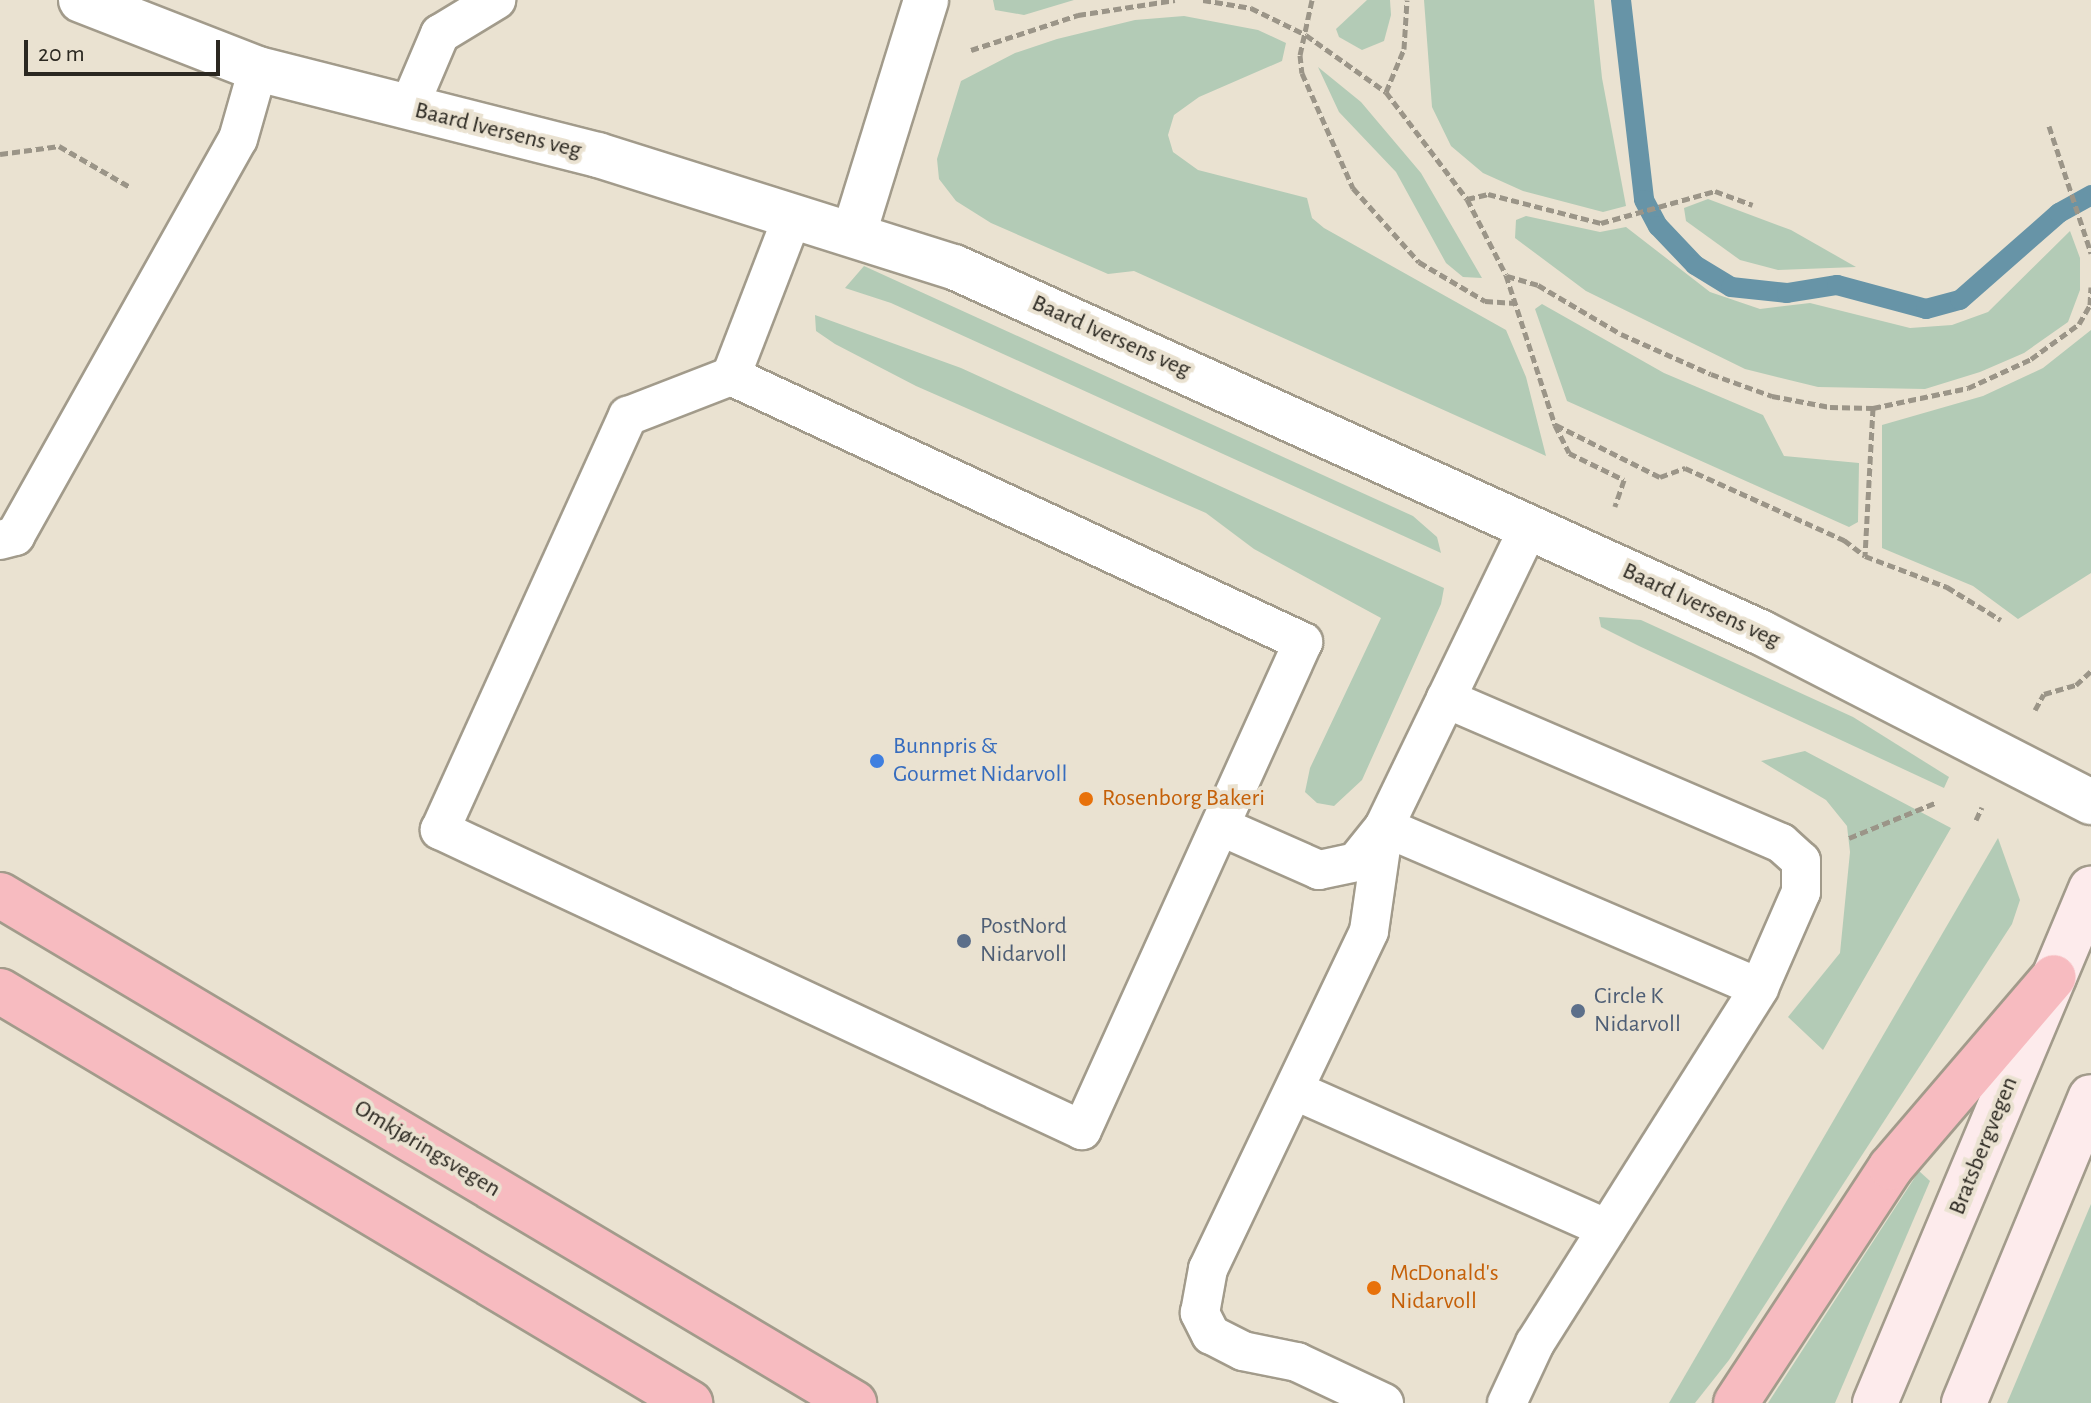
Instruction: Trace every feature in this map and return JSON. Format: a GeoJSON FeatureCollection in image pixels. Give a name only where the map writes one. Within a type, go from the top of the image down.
{"type":"FeatureCollection","features":[{"type":"Feature","properties":{"kind":"highway","name":"Omkjøringsvegen"},"geometry":{"type":"LineString","coordinates":[[0,895],[854,1403]]}},
{"type":"Feature","properties":{"kind":"highway"},"geometry":{"type":"LineString","coordinates":[[1736,1403],[1891,1167],[2054,977]]}},
{"type":"Feature","properties":{"kind":"highway"},"geometry":{"type":"LineString","coordinates":[[0,991],[690,1403]]}},
{"type":"Feature","properties":{"kind":"main road","name":"Bratsbergvegen"},"geometry":{"type":"LineString","coordinates":[[1875,1403],[2091,889]]}},
{"type":"Feature","properties":{"kind":"main road"},"geometry":{"type":"LineString","coordinates":[[1964,1403],[2091,1097]]}},
{"type":"Feature","properties":{"kind":"street","name":"Baard Iversens veg"},"geometry":{"type":"LineString","coordinates":[[81,0],[258,69],[598,155],[854,233],[977,276],[1777,640],[2091,802]]}},
{"type":"Feature","properties":{"kind":"street"},"geometry":{"type":"LineString","coordinates":[[854,233],[926,0]]}},
{"type":"Feature","properties":{"kind":"lane"},"geometry":{"type":"LineString","coordinates":[[408,109],[440,34],[496,0]]}},
{"type":"Feature","properties":{"kind":"lane"},"geometry":{"type":"LineString","coordinates":[[0,540],[15,536],[238,139],[258,69]]}},
{"type":"Feature","properties":{"kind":"lane"},"geometry":{"type":"LineString","coordinates":[[731,376],[793,215]]}},
{"type":"Feature","properties":{"kind":"lane"},"geometry":{"type":"LineString","coordinates":[[731,376],[1303,642],[1222,827],[1082,1130],[440,830],[628,416],[731,376]]}},
{"type":"Feature","properties":{"kind":"lane"},"geometry":{"type":"LineString","coordinates":[[1222,827],[1319,870],[1356,862],[1384,827],[1529,527]]}},
{"type":"Feature","properties":{"kind":"lane"},"geometry":{"type":"LineString","coordinates":[[1446,699],[1781,843],[1801,861],[1801,892],[1759,988],[1535,1343],[1507,1403]]}},
{"type":"Feature","properties":{"kind":"lane"},"geometry":{"type":"LineString","coordinates":[[1384,827],[1759,988]]}},
{"type":"Feature","properties":{"kind":"lane"},"geometry":{"type":"LineString","coordinates":[[1384,827],[1369,931],[1296,1091],[1208,1269],[1200,1313],[1211,1335],[1232,1346],[1297,1362],[1384,1403]]}},
{"type":"Feature","properties":{"kind":"lane"},"geometry":{"type":"LineString","coordinates":[[1296,1091],[1607,1229]]}},
{"type":"Feature","properties":{"kind":"path"},"geometry":{"type":"LineString","coordinates":[[912,46],[965,52],[1078,15],[1175,0]]}},
{"type":"Feature","properties":{"kind":"path"},"geometry":{"type":"LineString","coordinates":[[1203,0],[1251,8],[1306,35],[1386,92],[1467,199],[1506,275],[1555,425],[1569,453],[1624,480],[1611,518]]}},
{"type":"Feature","properties":{"kind":"path"},"geometry":{"type":"LineString","coordinates":[[1312,0],[1300,55],[1302,73],[1353,188],[1419,262],[1485,301],[1515,303]]}},
{"type":"Feature","properties":{"kind":"path"},"geometry":{"type":"LineString","coordinates":[[1386,92],[1404,49],[1407,0]]}},
{"type":"Feature","properties":{"kind":"path"},"geometry":{"type":"LineString","coordinates":[[2049,126],[2071,179],[2091,253]]}},
{"type":"Feature","properties":{"kind":"path"},"geometry":{"type":"LineString","coordinates":[[0,154],[59,146],[130,187]]}},
{"type":"Feature","properties":{"kind":"path"},"geometry":{"type":"LineString","coordinates":[[1467,199],[1488,194],[1601,223],[1682,197],[1715,191],[1753,205]]}},
{"type":"Feature","properties":{"kind":"path"},"geometry":{"type":"LineString","coordinates":[[1506,275],[1538,285],[1621,334],[1711,374],[1772,396],[1830,407],[1873,408],[1968,388],[2031,359],[2079,324],[2090,305],[2091,287]]}},
{"type":"Feature","properties":{"kind":"path"},"geometry":{"type":"LineString","coordinates":[[1865,556],[1873,408]]}},
{"type":"Feature","properties":{"kind":"path"},"geometry":{"type":"LineString","coordinates":[[1555,425],[1660,477],[1685,468],[1844,540],[1865,556],[1947,587],[2001,620]]}},
{"type":"Feature","properties":{"kind":"path"},"geometry":{"type":"LineString","coordinates":[[2044,694],[2076,685],[2091,671]]}},
{"type":"Feature","properties":{"kind":"path"},"geometry":{"type":"LineString","coordinates":[[1863,832],[1937,802]]}},
{"type":"Feature","properties":{"kind":"green space"},"geometry":{"type":"Polygon","coordinates":[[[993,0],[1074,0],[1024,15],[995,10],[993,0]]]}},
{"type":"Feature","properties":{"kind":"green space"},"geometry":{"type":"Polygon","coordinates":[[[1367,0],[1390,0],[1391,15],[1384,41],[1362,50],[1339,37],[1336,29],[1367,0]]]}},
{"type":"Feature","properties":{"kind":"green space"},"geometry":{"type":"Polygon","coordinates":[[[1424,0],[1594,0],[1602,78],[1626,206],[1603,212],[1523,191],[1483,173],[1451,146],[1432,107],[1424,0]]]}},
{"type":"Feature","properties":{"kind":"green space"},"geometry":{"type":"Polygon","coordinates":[[[1184,16],[1258,30],[1286,43],[1282,61],[1199,97],[1174,115],[1168,135],[1173,152],[1198,170],[1307,198],[1312,218],[1324,228],[1506,330],[1526,377],[1546,456],[1134,271],[1108,274],[991,223],[956,201],[939,179],[937,159],[961,81],[1015,53],[1057,39],[1135,20],[1184,16]]]}},
{"type":"Feature","properties":{"kind":"green space"},"geometry":{"type":"Polygon","coordinates":[[[1318,67],[1361,102],[1421,173],[1482,278],[1463,277],[1446,263],[1396,172],[1339,112],[1318,67]]]}},
{"type":"Feature","properties":{"kind":"green space"},"geometry":{"type":"Polygon","coordinates":[[[1708,199],[1791,230],[1856,267],[1778,270],[1740,260],[1686,221],[1684,208],[1708,199]]]}},
{"type":"Feature","properties":{"kind":"green space"},"geometry":{"type":"Polygon","coordinates":[[[1526,216],[1600,232],[1626,227],[1710,292],[1760,309],[1810,303],[1910,328],[1952,325],[1988,312],[2070,231],[2080,258],[2080,290],[2068,322],[2024,353],[1980,372],[1925,389],[1818,387],[1745,369],[1586,291],[1515,238],[1516,220],[1526,216]]]}},
{"type":"Feature","properties":{"kind":"green space"},"geometry":{"type":"Polygon","coordinates":[[[864,266],[1413,516],[1437,537],[1441,553],[891,303],[845,288],[864,266]]]}},
{"type":"Feature","properties":{"kind":"green space"},"geometry":{"type":"Polygon","coordinates":[[[1542,304],[1664,373],[1763,415],[1784,456],[1859,463],[1858,522],[1849,527],[1567,401],[1535,309],[1542,304]]]}},
{"type":"Feature","properties":{"kind":"green space"},"geometry":{"type":"Polygon","coordinates":[[[815,315],[961,368],[1444,588],[1441,604],[1362,780],[1334,806],[1317,803],[1305,792],[1310,768],[1381,618],[1254,549],[1206,513],[916,386],[835,344],[816,331],[815,315]]]}},
{"type":"Feature","properties":{"kind":"green space"},"geometry":{"type":"Polygon","coordinates":[[[2091,330],[2091,573],[2018,619],[1973,586],[1882,548],[1882,425],[1983,396],[2043,368],[2091,330]]]}},
{"type":"Feature","properties":{"kind":"green space"},"geometry":{"type":"Polygon","coordinates":[[[1599,617],[1641,620],[1853,717],[1949,777],[1944,788],[1639,646],[1601,627],[1599,617]]]}},
{"type":"Feature","properties":{"kind":"green space"},"geometry":{"type":"Polygon","coordinates":[[[1805,751],[1951,828],[1823,1050],[1788,1017],[1840,953],[1850,852],[1847,826],[1826,800],[1761,761],[1805,751]]]}},
{"type":"Feature","properties":{"kind":"green space"},"geometry":{"type":"Polygon","coordinates":[[[1998,838],[2020,900],[2012,924],[1729,1360],[1695,1403],[1669,1403],[1998,838]]]}},
{"type":"Feature","properties":{"kind":"green space"},"geometry":{"type":"Polygon","coordinates":[[[1919,1171],[1930,1181],[1835,1403],[1768,1403],[1919,1171]]]}},
{"type":"Feature","properties":{"kind":"green space"},"geometry":{"type":"Polygon","coordinates":[[[2091,1204],[2091,1403],[2007,1403],[2091,1204]]]}},
{"type":"Feature","properties":{"kind":"waterway"},"geometry":{"type":"LineString","coordinates":[[1621,0],[1644,200],[1658,226],[1695,265],[1731,287],[1787,293],[1837,285],[1926,309],[1960,300],[2059,213],[2091,195]]}},
{"type":"Feature","properties":{"kind":"place","name":"Bunnpris & Gourmet Nidarvoll"},"geometry":{"type":"Point","coordinates":[877,761]}},
{"type":"Feature","properties":{"kind":"place","name":"Rosenborg Bakeri"},"geometry":{"type":"Point","coordinates":[1086,799]}},
{"type":"Feature","properties":{"kind":"place","name":"PostNord Nidarvoll"},"geometry":{"type":"Point","coordinates":[964,941]}},
{"type":"Feature","properties":{"kind":"place","name":"Circle K Nidarvoll"},"geometry":{"type":"Point","coordinates":[1578,1011]}},
{"type":"Feature","properties":{"kind":"place","name":"McDonald's Nidarvoll"},"geometry":{"type":"Point","coordinates":[1374,1288]}}]}
